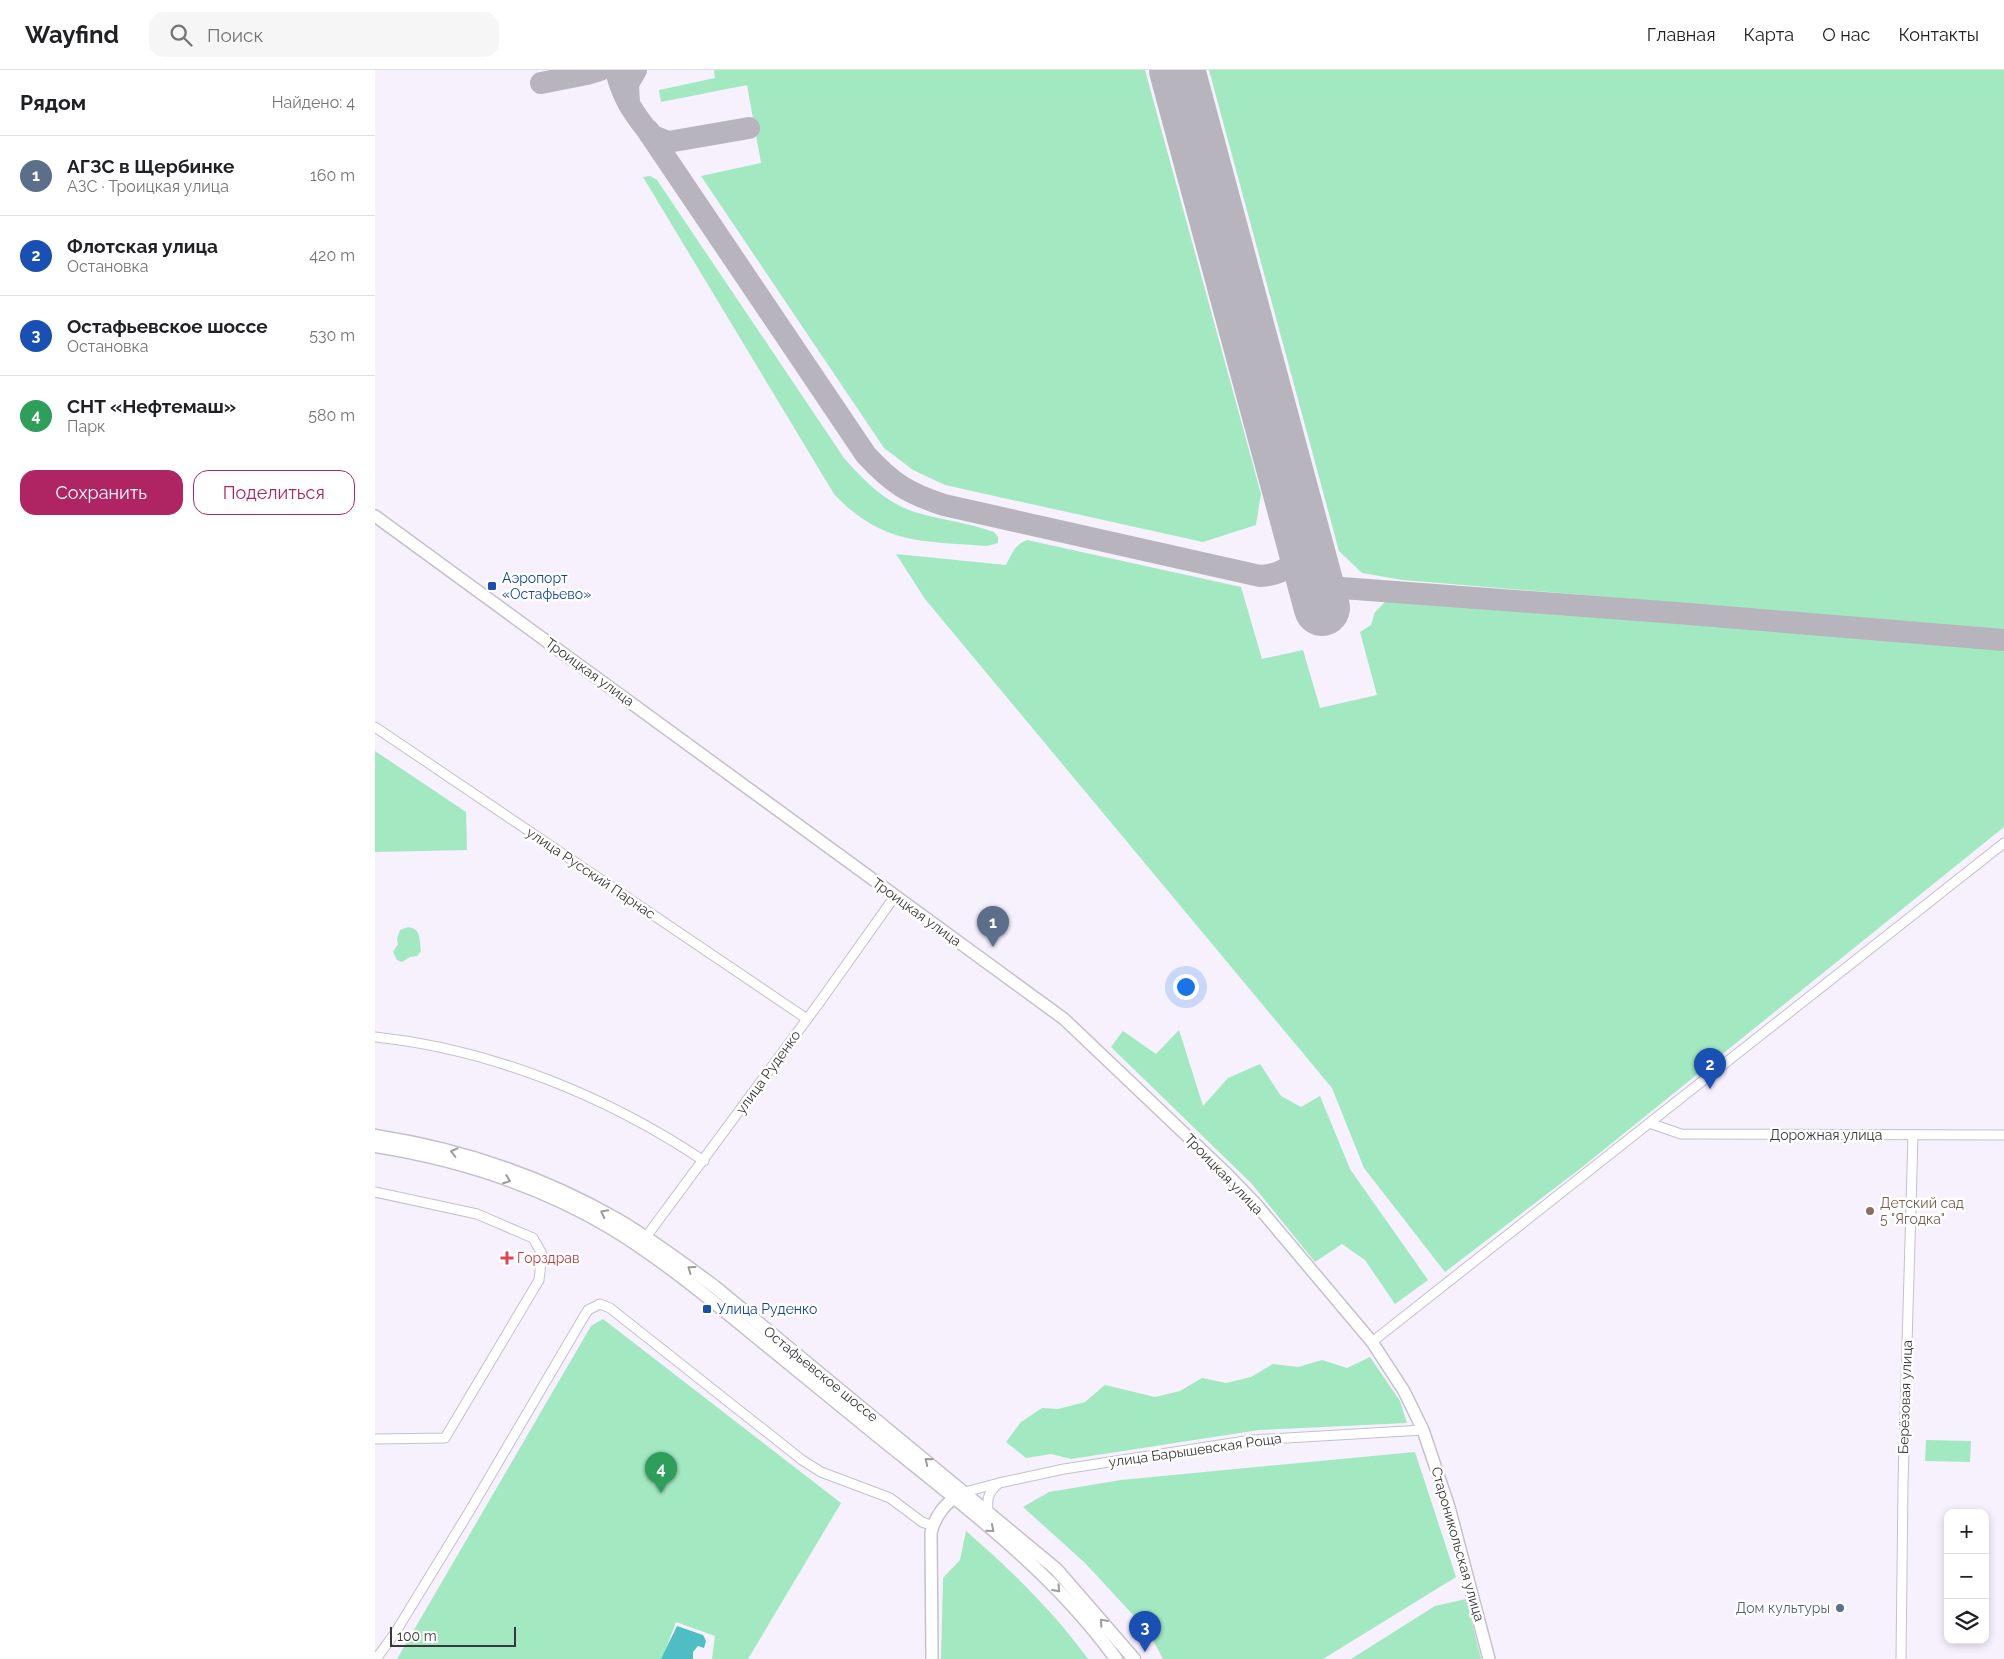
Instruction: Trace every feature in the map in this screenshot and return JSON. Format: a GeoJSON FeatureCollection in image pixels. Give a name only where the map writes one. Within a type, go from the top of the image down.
{"type":"FeatureCollection","features":[{"type":"Feature","properties":{"kind":"main road","name":"Остафьевское шоссе"},"geometry":{"type":"LineString","coordinates":[[375,1136],[407,1140],[459,1153],[510,1170],[560,1191],[617,1220],[643,1242],[715,1287],[959,1495],[1048,1578],[1116,1659]]}},
{"type":"Feature","properties":{"kind":"main road","name":"Остафьевское шоссе"},"geometry":{"type":"LineString","coordinates":[[375,1146],[458,1164],[506,1180],[560,1202],[643,1242]]}},
{"type":"Feature","properties":{"kind":"main road","name":"Остафьевское шоссе"},"geometry":{"type":"LineString","coordinates":[[959,1495],[988,1511],[1056,1569],[1134,1659]]}},
{"type":"Feature","properties":{"kind":"street","name":"Троицкая улица"},"geometry":{"type":"LineString","coordinates":[[375,516],[742,782],[1064,1019],[1255,1203],[1372,1342],[1404,1391],[1423,1430]]}},
{"type":"Feature","properties":{"kind":"street","name":"улица Русский Парнас"},"geometry":{"type":"LineString","coordinates":[[375,727],[807,1019]]}},
{"type":"Feature","properties":{"kind":"street"},"geometry":{"type":"LineString","coordinates":[[1372,1342],[2004,843]]}},
{"type":"Feature","properties":{"kind":"street","name":"улица Руденко"},"geometry":{"type":"LineString","coordinates":[[643,1242],[704,1161],[895,896]]}},
{"type":"Feature","properties":{"kind":"street"},"geometry":{"type":"LineString","coordinates":[[375,1037],[469,1054],[544,1079],[577,1092],[627,1116],[704,1161]]}},
{"type":"Feature","properties":{"kind":"street","name":"Дорожная улица"},"geometry":{"type":"LineString","coordinates":[[1649,1123],[1681,1134],[2004,1135]]}},
{"type":"Feature","properties":{"kind":"street","name":"Берёзовая улица"},"geometry":{"type":"LineString","coordinates":[[1901,1659],[1903,1484],[1913,1136]]}},
{"type":"Feature","properties":{"kind":"street"},"geometry":{"type":"LineString","coordinates":[[375,1192],[477,1214],[533,1238],[541,1254],[539,1280],[445,1438],[375,1439]]}},
{"type":"Feature","properties":{"kind":"street"},"geometry":{"type":"LineString","coordinates":[[376,1659],[395,1633],[464,1521],[588,1310],[600,1304],[605,1304],[617,1313],[801,1460],[821,1472],[890,1498],[922,1522],[933,1526]]}},
{"type":"Feature","properties":{"kind":"street","name":"улица Барышевская Роща"},"geometry":{"type":"LineString","coordinates":[[959,1495],[999,1483],[1065,1469],[1252,1440],[1423,1430]]}},
{"type":"Feature","properties":{"kind":"street","name":"Староникольская улица"},"geometry":{"type":"LineString","coordinates":[[1423,1430],[1449,1507],[1489,1659]]}},
{"type":"Feature","properties":{"kind":"street"},"geometry":{"type":"LineString","coordinates":[[988,1511],[989,1492],[999,1483]]}},
{"type":"Feature","properties":{"kind":"street"},"geometry":{"type":"LineString","coordinates":[[932,1659],[930,1541],[933,1526],[946,1505],[959,1495]]}},
{"type":"Feature","properties":{"kind":"green space"},"geometry":{"type":"Polygon","coordinates":[[[714,70],[1145,70],[1261,494],[1256,525],[1203,542],[945,485],[913,470],[884,448],[701,176],[761,163],[747,85],[661,102],[659,90],[715,78],[714,70]]]}},
{"type":"Feature","properties":{"kind":"green space"},"geometry":{"type":"Polygon","coordinates":[[[1209,70],[2004,70],[2004,630],[1403,580],[1362,573],[1339,551],[1209,70]]]}},
{"type":"Feature","properties":{"kind":"green space"},"geometry":{"type":"Polygon","coordinates":[[[650,176],[657,180],[844,458],[868,484],[896,504],[907,509],[994,532],[998,537],[998,543],[987,546],[942,543],[923,541],[886,532],[852,511],[834,494],[643,177],[650,176]]]}},
{"type":"Feature","properties":{"kind":"green space"},"geometry":{"type":"Polygon","coordinates":[[[1027,540],[1241,587],[1262,659],[1303,650],[1320,708],[1377,695],[1360,632],[1371,625],[1375,612],[1391,596],[2004,646],[2004,827],[1581,1168],[1445,1272],[1364,1168],[1332,1088],[925,599],[896,554],[1006,565],[1017,547],[1027,540]]]}},
{"type":"Feature","properties":{"kind":"green space"},"geometry":{"type":"Polygon","coordinates":[[[375,751],[466,812],[467,850],[375,852],[375,751]]]}},
{"type":"Feature","properties":{"kind":"green space"},"geometry":{"type":"Polygon","coordinates":[[[408,927],[416,930],[418,933],[421,951],[417,956],[410,957],[402,962],[397,960],[393,952],[398,944],[397,939],[400,930],[408,927]]]}},
{"type":"Feature","properties":{"kind":"green space"},"geometry":{"type":"Polygon","coordinates":[[[1179,1030],[1203,1106],[1228,1078],[1260,1064],[1281,1096],[1301,1107],[1320,1096],[1350,1169],[1428,1280],[1395,1304],[1365,1260],[1342,1244],[1315,1262],[1252,1184],[1111,1047],[1123,1031],[1156,1054],[1179,1030]]]}},
{"type":"Feature","properties":{"kind":"green space"},"geometry":{"type":"Polygon","coordinates":[[[603,1319],[841,1503],[748,1659],[712,1659],[715,1636],[676,1622],[662,1659],[397,1659],[591,1326],[603,1319]]]}},
{"type":"Feature","properties":{"kind":"green space"},"geometry":{"type":"Polygon","coordinates":[[[1370,1357],[1400,1401],[1407,1423],[1259,1430],[1071,1459],[1051,1454],[1026,1458],[1006,1442],[1021,1422],[1042,1408],[1058,1409],[1085,1402],[1105,1385],[1155,1397],[1180,1391],[1202,1378],[1226,1383],[1251,1377],[1273,1364],[1298,1367],[1322,1360],[1347,1368],[1370,1357]]]}},
{"type":"Feature","properties":{"kind":"green space"},"geometry":{"type":"Polygon","coordinates":[[[1926,1440],[1971,1441],[1970,1462],[1925,1461],[1926,1440]]]}},
{"type":"Feature","properties":{"kind":"green space"},"geometry":{"type":"Polygon","coordinates":[[[1415,1452],[1456,1577],[1323,1659],[1163,1659],[1148,1631],[1085,1563],[1023,1507],[1049,1492],[1121,1480],[1415,1452]]]}},
{"type":"Feature","properties":{"kind":"green space"},"geometry":{"type":"Polygon","coordinates":[[[966,1531],[1031,1592],[1061,1624],[1088,1659],[941,1659],[943,1578],[960,1560],[966,1531]]]}},
{"type":"Feature","properties":{"kind":"green space"},"geometry":{"type":"Polygon","coordinates":[[[1466,1599],[1481,1659],[1351,1659],[1435,1606],[1466,1599]]]}},
{"type":"Feature","properties":{"kind":"water"},"geometry":{"type":"Polygon","coordinates":[[[677,1626],[703,1635],[706,1641],[704,1648],[698,1646],[693,1652],[693,1659],[661,1659],[677,1626]]]}},
{"type":"Feature","properties":{"kind":"taxiway"},"geometry":{"type":"LineString","coordinates":[[541,83],[600,70]]}},
{"type":"Feature","properties":{"kind":"taxiway"},"geometry":{"type":"LineString","coordinates":[[616,70],[624,95],[632,109],[866,455],[892,480],[920,496],[944,505],[1260,576],[1279,572],[1291,564],[1299,551],[1303,532]]}},
{"type":"Feature","properties":{"kind":"taxiway"},"geometry":{"type":"LineString","coordinates":[[629,104],[628,84],[636,70]]}},
{"type":"Feature","properties":{"kind":"taxiway"},"geometry":{"type":"LineString","coordinates":[[648,130],[653,136],[668,142],[749,128]]}},
{"type":"Feature","properties":{"kind":"taxiway"},"geometry":{"type":"LineString","coordinates":[[1314,576],[1333,586],[1342,588],[2004,640]]}},
{"type":"Feature","properties":{"kind":"runway"},"geometry":{"type":"LineString","coordinates":[[1177,70],[1322,608]]}},
{"type":"Feature","properties":{"kind":"place","name":"Аэропорт «Остафьево»"},"geometry":{"type":"Point","coordinates":[492,586]}},
{"type":"Feature","properties":{"kind":"place","name":"АГЗС в Щербинке"},"geometry":{"type":"Point","coordinates":[993,947]}},
{"type":"Feature","properties":{"kind":"place","name":"Флотская улица"},"geometry":{"type":"Point","coordinates":[1710,1089]}},
{"type":"Feature","properties":{"kind":"place","name":"Детский сад 5 \"Ягодка\""},"geometry":{"type":"Point","coordinates":[1870,1211]}},
{"type":"Feature","properties":{"kind":"place","name":"Горздрав"},"geometry":{"type":"Point","coordinates":[507,1258]}},
{"type":"Feature","properties":{"kind":"place","name":"Улица Руденко"},"geometry":{"type":"Point","coordinates":[707,1309]}},
{"type":"Feature","properties":{"kind":"place","name":"СНТ «Нефтемаш»"},"geometry":{"type":"Point","coordinates":[661,1493]}},
{"type":"Feature","properties":{"kind":"place","name":"Дом культуры"},"geometry":{"type":"Point","coordinates":[1840,1608]}},
{"type":"Feature","properties":{"kind":"place","name":"Остафьевское шоссе"},"geometry":{"type":"Point","coordinates":[1145,1652]}}]}
